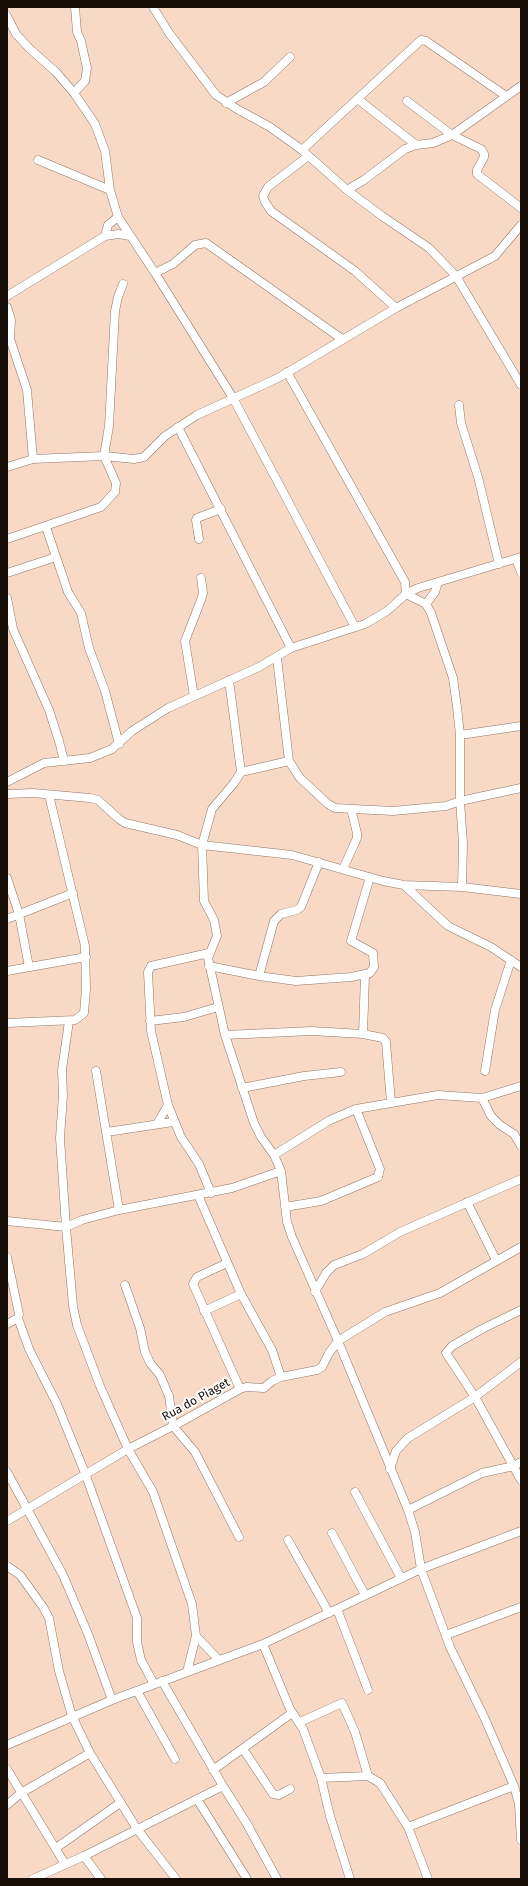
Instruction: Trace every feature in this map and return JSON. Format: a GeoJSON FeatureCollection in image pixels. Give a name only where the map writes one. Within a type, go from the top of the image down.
{"type":"FeatureCollection","features":[{"type":"Feature","properties":{"kind":"street"},"geometry":{"type":"LineString","coordinates":[[74,93],[85,81],[87,68],[81,41],[77,32],[75,7]]}},
{"type":"Feature","properties":{"kind":"street"},"geometry":{"type":"LineString","coordinates":[[153,7],[205,82],[216,95],[226,103],[270,127],[305,153],[347,190],[399,230],[429,248],[456,276],[521,386]]}},
{"type":"Feature","properties":{"kind":"street"},"geometry":{"type":"LineString","coordinates":[[7,16],[16,34],[30,49],[56,72],[74,93],[95,124],[106,151],[110,190],[118,218],[155,273],[233,398],[355,627]]}},
{"type":"Feature","properties":{"kind":"street"},"geometry":{"type":"LineString","coordinates":[[396,308],[355,271],[271,210],[265,202],[263,196],[268,187],[305,153],[419,41],[423,40],[506,96]]}},
{"type":"Feature","properties":{"kind":"street"},"geometry":{"type":"LineString","coordinates":[[226,103],[264,82],[290,57]]}},
{"type":"Feature","properties":{"kind":"street"},"geometry":{"type":"LineString","coordinates":[[347,190],[364,180],[405,149],[433,143],[452,135],[521,86]]}},
{"type":"Feature","properties":{"kind":"street"},"geometry":{"type":"LineString","coordinates":[[359,100],[416,146]]}},
{"type":"Feature","properties":{"kind":"street"},"geometry":{"type":"LineString","coordinates":[[407,101],[452,135],[483,152],[484,157],[476,172],[477,174],[521,208]]}},
{"type":"Feature","properties":{"kind":"street"},"geometry":{"type":"LineString","coordinates":[[38,160],[110,190]]}},
{"type":"Feature","properties":{"kind":"street"},"geometry":{"type":"LineString","coordinates":[[105,236],[108,225],[118,218]]}},
{"type":"Feature","properties":{"kind":"street"},"geometry":{"type":"LineString","coordinates":[[7,466],[33,459],[104,456],[134,458],[144,457],[157,442],[197,415],[278,378],[396,308],[495,256],[521,225]]}},
{"type":"Feature","properties":{"kind":"street"},"geometry":{"type":"LineString","coordinates":[[7,296],[105,236],[118,234],[130,236]]}},
{"type":"Feature","properties":{"kind":"street"},"geometry":{"type":"LineString","coordinates":[[155,273],[173,264],[195,245],[206,243],[342,339]]}},
{"type":"Feature","properties":{"kind":"street"},"geometry":{"type":"LineString","coordinates":[[7,539],[46,527],[101,507],[115,492],[116,482],[104,456],[109,426],[115,311],[123,284]]}},
{"type":"Feature","properties":{"kind":"street"},"geometry":{"type":"LineString","coordinates":[[7,307],[11,320],[10,339],[27,390],[33,459]]}},
{"type":"Feature","properties":{"kind":"street"},"geometry":{"type":"LineString","coordinates":[[287,372],[405,582],[406,594]]}},
{"type":"Feature","properties":{"kind":"street"},"geometry":{"type":"LineString","coordinates":[[459,405],[498,564]]}},
{"type":"Feature","properties":{"kind":"street"},"geometry":{"type":"LineString","coordinates":[[178,427],[291,648]]}},
{"type":"Feature","properties":{"kind":"street"},"geometry":{"type":"LineString","coordinates":[[199,539],[197,518],[221,509]]}},
{"type":"Feature","properties":{"kind":"street"},"geometry":{"type":"LineString","coordinates":[[46,527],[68,592],[82,613],[87,640],[105,691],[119,744]]}},
{"type":"Feature","properties":{"kind":"street"},"geometry":{"type":"LineString","coordinates":[[7,573],[56,557]]}},
{"type":"Feature","properties":{"kind":"street"},"geometry":{"type":"LineString","coordinates":[[7,782],[44,763],[90,758],[112,749],[132,731],[168,708],[259,667],[277,658],[291,648],[365,624],[387,611],[406,594],[418,588],[518,558],[521,572]]}},
{"type":"Feature","properties":{"kind":"street"},"geometry":{"type":"LineString","coordinates":[[194,696],[190,666],[184,641],[201,600],[201,578]]}},
{"type":"Feature","properties":{"kind":"street"},"geometry":{"type":"LineString","coordinates":[[405,582],[418,588]]}},
{"type":"Feature","properties":{"kind":"street"},"geometry":{"type":"LineString","coordinates":[[426,604],[435,592],[438,582]]}},
{"type":"Feature","properties":{"kind":"street"},"geometry":{"type":"LineString","coordinates":[[406,594],[426,604],[431,613],[452,678],[460,735],[460,800],[463,843],[462,887]]}},
{"type":"Feature","properties":{"kind":"street"},"geometry":{"type":"LineString","coordinates":[[7,598],[13,629],[49,710],[64,761]]}},
{"type":"Feature","properties":{"kind":"street"},"geometry":{"type":"LineString","coordinates":[[277,658],[289,761],[300,778],[328,804],[335,808],[393,811],[446,806],[460,800],[521,788]]}},
{"type":"Feature","properties":{"kind":"street"},"geometry":{"type":"LineString","coordinates":[[229,680],[241,772],[234,783],[212,809],[202,845],[204,901],[214,920],[217,936],[209,953],[209,966],[218,1007],[225,1034],[254,1123],[274,1155],[280,1171],[287,1222],[292,1237],[315,1292],[338,1341],[408,1510],[415,1532],[421,1569],[446,1635],[514,1786],[519,1804],[521,1840]]}},
{"type":"Feature","properties":{"kind":"street"},"geometry":{"type":"LineString","coordinates":[[460,735],[521,726]]}},
{"type":"Feature","properties":{"kind":"street"},"geometry":{"type":"LineString","coordinates":[[241,772],[289,761]]}},
{"type":"Feature","properties":{"kind":"street"},"geometry":{"type":"LineString","coordinates":[[7,794],[33,793],[90,798],[98,800],[125,823],[177,835],[202,845],[292,855],[404,885],[462,887],[521,894]]}},
{"type":"Feature","properties":{"kind":"street"},"geometry":{"type":"LineString","coordinates":[[7,1023],[69,1021],[75,1020],[84,1013],[86,957],[73,893],[49,795]]}},
{"type":"Feature","properties":{"kind":"street"},"geometry":{"type":"LineString","coordinates":[[343,869],[358,833],[351,809]]}},
{"type":"Feature","properties":{"kind":"street"},"geometry":{"type":"LineString","coordinates":[[260,976],[274,921],[280,914],[297,910],[301,907],[319,862]]}},
{"type":"Feature","properties":{"kind":"street"},"geometry":{"type":"LineString","coordinates":[[209,966],[260,976],[301,980],[350,978],[365,975],[372,971],[374,967],[373,953],[353,943],[351,940],[370,877]]}},
{"type":"Feature","properties":{"kind":"street"},"geometry":{"type":"LineString","coordinates":[[7,878],[19,914],[29,967]]}},
{"type":"Feature","properties":{"kind":"street"},"geometry":{"type":"LineString","coordinates":[[404,885],[448,926],[491,947],[521,968]]}},
{"type":"Feature","properties":{"kind":"street"},"geometry":{"type":"LineString","coordinates":[[7,919],[73,893]]}},
{"type":"Feature","properties":{"kind":"street"},"geometry":{"type":"LineString","coordinates":[[209,953],[152,966],[149,969],[152,1041],[168,1104],[173,1122],[184,1143],[199,1164],[211,1193]]}},
{"type":"Feature","properties":{"kind":"street"},"geometry":{"type":"LineString","coordinates":[[7,971],[86,957]]}},
{"type":"Feature","properties":{"kind":"street"},"geometry":{"type":"LineString","coordinates":[[485,1071],[495,1010],[511,960]]}},
{"type":"Feature","properties":{"kind":"street"},"geometry":{"type":"LineString","coordinates":[[363,1034],[365,975]]}},
{"type":"Feature","properties":{"kind":"street"},"geometry":{"type":"LineString","coordinates":[[150,1021],[184,1017],[218,1007]]}},
{"type":"Feature","properties":{"kind":"street"},"geometry":{"type":"LineString","coordinates":[[69,1021],[62,1070],[63,1095],[60,1138],[73,1306],[77,1325],[100,1386],[128,1449],[153,1492],[192,1604],[196,1636],[187,1672]]}},
{"type":"Feature","properties":{"kind":"street"},"geometry":{"type":"LineString","coordinates":[[225,1034],[312,1031],[363,1034],[383,1038],[386,1042],[391,1102]]}},
{"type":"Feature","properties":{"kind":"street"},"geometry":{"type":"LineString","coordinates":[[96,1071],[107,1132],[118,1210]]}},
{"type":"Feature","properties":{"kind":"street"},"geometry":{"type":"LineString","coordinates":[[242,1088],[304,1076],[341,1072]]}},
{"type":"Feature","properties":{"kind":"street"},"geometry":{"type":"LineString","coordinates":[[274,1155],[330,1120],[356,1109],[438,1095],[482,1098],[521,1086]]}},
{"type":"Feature","properties":{"kind":"street"},"geometry":{"type":"LineString","coordinates":[[482,1098],[491,1116],[500,1125],[514,1134],[521,1146]]}},
{"type":"Feature","properties":{"kind":"street"},"geometry":{"type":"LineString","coordinates":[[157,1124],[168,1104]]}},
{"type":"Feature","properties":{"kind":"street"},"geometry":{"type":"LineString","coordinates":[[285,1208],[321,1201],[378,1177],[380,1169],[356,1109]]}},
{"type":"Feature","properties":{"kind":"street"},"geometry":{"type":"LineString","coordinates":[[107,1132],[173,1122]]}},
{"type":"Feature","properties":{"kind":"street"},"geometry":{"type":"LineString","coordinates":[[7,1221],[66,1227],[82,1220],[118,1210],[232,1188],[280,1171]]}},
{"type":"Feature","properties":{"kind":"street"},"geometry":{"type":"LineString","coordinates":[[315,1292],[326,1273],[334,1265],[364,1254],[400,1232],[521,1179]]}},
{"type":"Feature","properties":{"kind":"street"},"geometry":{"type":"LineString","coordinates":[[198,1195],[241,1294],[272,1350],[281,1377]]}},
{"type":"Feature","properties":{"kind":"street"},"geometry":{"type":"LineString","coordinates":[[468,1202],[496,1260]]}},
{"type":"Feature","properties":{"kind":"street","name":"Rua do Piaget"},"geometry":{"type":"LineString","coordinates":[[7,1521],[128,1449],[240,1389],[246,1387],[264,1388],[272,1381],[281,1377],[317,1370],[322,1367],[329,1353],[338,1341],[385,1312],[440,1293],[521,1247]]}},
{"type":"Feature","properties":{"kind":"street"},"geometry":{"type":"LineString","coordinates":[[7,1257],[18,1318],[29,1349],[57,1404],[85,1474],[137,1618],[137,1642],[141,1660],[158,1683],[214,1770],[247,1824],[277,1879]]}},
{"type":"Feature","properties":{"kind":"street"},"geometry":{"type":"LineString","coordinates":[[227,1263],[196,1277],[194,1280],[194,1288],[240,1389]]}},
{"type":"Feature","properties":{"kind":"street"},"geometry":{"type":"LineString","coordinates":[[125,1286],[140,1328],[145,1352],[150,1363],[160,1375],[169,1396],[173,1426],[195,1452],[239,1537]]}},
{"type":"Feature","properties":{"kind":"street"},"geometry":{"type":"LineString","coordinates":[[204,1311],[241,1294]]}},
{"type":"Feature","properties":{"kind":"street"},"geometry":{"type":"LineString","coordinates":[[521,1310],[482,1328],[452,1346],[446,1353],[517,1464],[521,1480]]}},
{"type":"Feature","properties":{"kind":"street"},"geometry":{"type":"LineString","coordinates":[[7,1324],[18,1318]]}},
{"type":"Feature","properties":{"kind":"street"},"geometry":{"type":"LineString","coordinates":[[390,1469],[396,1451],[408,1438],[475,1397],[521,1362]]}},
{"type":"Feature","properties":{"kind":"street"},"geometry":{"type":"LineString","coordinates":[[408,1510],[482,1473],[517,1464]]}},
{"type":"Feature","properties":{"kind":"street"},"geometry":{"type":"LineString","coordinates":[[7,1472],[63,1576],[88,1634],[112,1700]]}},
{"type":"Feature","properties":{"kind":"street"},"geometry":{"type":"LineString","coordinates":[[355,1492],[401,1578]]}},
{"type":"Feature","properties":{"kind":"street"},"geometry":{"type":"LineString","coordinates":[[7,1745],[112,1700],[263,1644],[421,1569],[521,1531]]}},
{"type":"Feature","properties":{"kind":"street"},"geometry":{"type":"LineString","coordinates":[[332,1533],[365,1595]]}},
{"type":"Feature","properties":{"kind":"street"},"geometry":{"type":"LineString","coordinates":[[288,1540],[329,1612]]}},
{"type":"Feature","properties":{"kind":"street"},"geometry":{"type":"LineString","coordinates":[[7,1566],[20,1575],[49,1618],[59,1671],[72,1716],[90,1753],[137,1829],[176,1879]]}},
{"type":"Feature","properties":{"kind":"street"},"geometry":{"type":"LineString","coordinates":[[446,1635],[521,1607]]}},
{"type":"Feature","properties":{"kind":"street"},"geometry":{"type":"LineString","coordinates":[[337,1609],[368,1690]]}},
{"type":"Feature","properties":{"kind":"street"},"geometry":{"type":"LineString","coordinates":[[196,1636],[219,1660]]}},
{"type":"Feature","properties":{"kind":"street"},"geometry":{"type":"LineString","coordinates":[[263,1644],[292,1713],[300,1722],[321,1778],[330,1816],[350,1879]]}},
{"type":"Feature","properties":{"kind":"street"},"geometry":{"type":"LineString","coordinates":[[136,1692],[175,1759]]}},
{"type":"Feature","properties":{"kind":"street"},"geometry":{"type":"LineString","coordinates":[[300,1722],[342,1703],[355,1732],[368,1776]]}},
{"type":"Feature","properties":{"kind":"street"},"geometry":{"type":"LineString","coordinates":[[214,1770],[292,1713]]}},
{"type":"Feature","properties":{"kind":"street"},"geometry":{"type":"LineString","coordinates":[[243,1749],[270,1792],[279,1795],[290,1789]]}},
{"type":"Feature","properties":{"kind":"street"},"geometry":{"type":"LineString","coordinates":[[7,1805],[21,1793],[90,1753]]}},
{"type":"Feature","properties":{"kind":"street"},"geometry":{"type":"LineString","coordinates":[[7,1769],[65,1864]]}},
{"type":"Feature","properties":{"kind":"street"},"geometry":{"type":"LineString","coordinates":[[321,1778],[368,1776],[380,1783],[384,1787],[408,1827],[428,1879]]}},
{"type":"Feature","properties":{"kind":"street"},"geometry":{"type":"LineString","coordinates":[[33,1879],[84,1856],[223,1786]]}},
{"type":"Feature","properties":{"kind":"street"},"geometry":{"type":"LineString","coordinates":[[408,1827],[514,1786]]}},
{"type":"Feature","properties":{"kind":"street"},"geometry":{"type":"LineString","coordinates":[[197,1799],[247,1879]]}},
{"type":"Feature","properties":{"kind":"street"},"geometry":{"type":"LineString","coordinates":[[56,1848],[120,1803]]}},
{"type":"Feature","properties":{"kind":"street"},"geometry":{"type":"LineString","coordinates":[[84,1856],[101,1879]]}}]}
